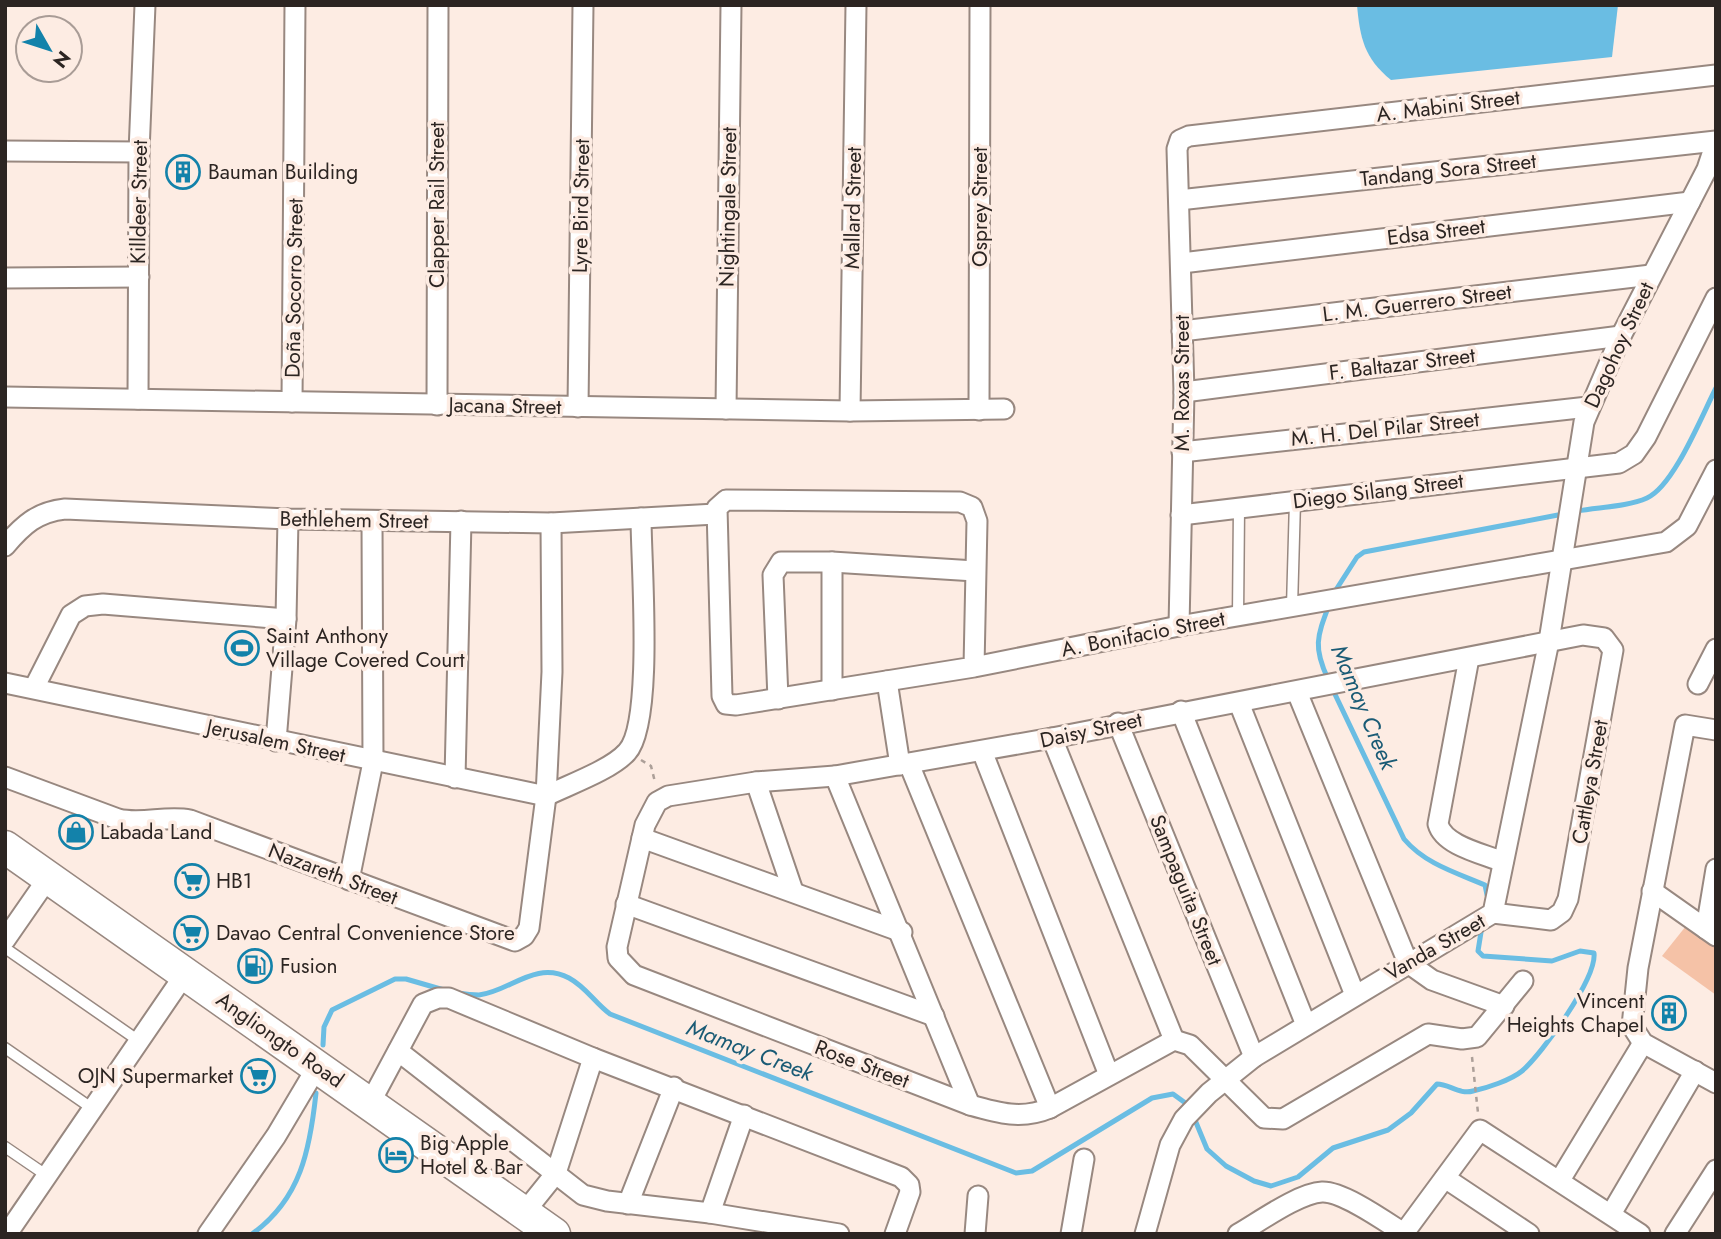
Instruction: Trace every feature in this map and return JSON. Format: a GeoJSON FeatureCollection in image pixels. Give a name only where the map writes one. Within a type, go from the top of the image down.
{"type":"FeatureCollection","features":[{"type":"Feature","properties":{"kind":"main road","name":"Angliongto Road"},"geometry":{"type":"LineString","coordinates":[[5,848],[554,1234]]}},
{"type":"Feature","properties":{"kind":"street","name":"Killdeer Street"},"geometry":{"type":"LineString","coordinates":[[138,399],[139,152],[145,5]]}},
{"type":"Feature","properties":{"kind":"street","name":"Doña Socorro Street"},"geometry":{"type":"LineString","coordinates":[[292,402],[295,5]]}},
{"type":"Feature","properties":{"kind":"street","name":"Clapper Rail Street"},"geometry":{"type":"LineString","coordinates":[[437,405],[438,5]]}},
{"type":"Feature","properties":{"kind":"street","name":"Lyre Bird Street"},"geometry":{"type":"LineString","coordinates":[[578,407],[583,5]]}},
{"type":"Feature","properties":{"kind":"street","name":"Nightingale Street"},"geometry":{"type":"LineString","coordinates":[[726,409],[731,5]]}},
{"type":"Feature","properties":{"kind":"street","name":"Mallard Street"},"geometry":{"type":"LineString","coordinates":[[850,411],[856,5]]}},
{"type":"Feature","properties":{"kind":"street","name":"Osprey Street"},"geometry":{"type":"LineString","coordinates":[[979,410],[980,5]]}},
{"type":"Feature","properties":{"kind":"street","name":"A. Mabini Street"},"geometry":{"type":"LineString","coordinates":[[1180,140],[1189,136],[1716,75]]}},
{"type":"Feature","properties":{"kind":"street","name":"M. Roxas Street"},"geometry":{"type":"LineString","coordinates":[[1179,626],[1184,392],[1177,149],[1180,140]]}},
{"type":"Feature","properties":{"kind":"street","name":"Tandang Sora Street"},"geometry":{"type":"LineString","coordinates":[[1179,200],[1716,141]]}},
{"type":"Feature","properties":{"kind":"street","name":"Dagohoy Street"},"geometry":{"type":"LineString","coordinates":[[1561,561],[1588,407],[1651,275],[1707,169],[1716,141]]}},
{"type":"Feature","properties":{"kind":"street"},"geometry":{"type":"LineString","coordinates":[[5,151],[139,152]]}},
{"type":"Feature","properties":{"kind":"street","name":"Edsa Street"},"geometry":{"type":"LineString","coordinates":[[1182,263],[1690,202]]}},
{"type":"Feature","properties":{"kind":"street","name":"L. M. Guerrero Street"},"geometry":{"type":"LineString","coordinates":[[1182,331],[1651,275]]}},
{"type":"Feature","properties":{"kind":"street"},"geometry":{"type":"LineString","coordinates":[[5,278],[139,277]]}},
{"type":"Feature","properties":{"kind":"street","name":"Diego Silang Street"},"geometry":{"type":"LineString","coordinates":[[1181,514],[1619,463],[1634,454],[1716,298]]}},
{"type":"Feature","properties":{"kind":"street","name":"F. Baltazar Street"},"geometry":{"type":"LineString","coordinates":[[1184,392],[1621,336]]}},
{"type":"Feature","properties":{"kind":"street","name":"Jacana Street"},"geometry":{"type":"LineString","coordinates":[[5,397],[850,411],[1004,409]]}},
{"type":"Feature","properties":{"kind":"street","name":"M. H. Del Pilar Street"},"geometry":{"type":"LineString","coordinates":[[1182,452],[1588,407]]}},
{"type":"Feature","properties":{"kind":"street","name":"A. Bonifacio Street"},"geometry":{"type":"LineString","coordinates":[[716,514],[722,696],[726,704],[736,705],[974,667],[1179,626],[1561,561],[1672,539],[1687,526],[1716,470]]}},
{"type":"Feature","properties":{"kind":"street"},"geometry":{"type":"LineString","coordinates":[[716,514],[720,504],[726,500],[960,502],[972,508],[977,521],[974,667]]}},
{"type":"Feature","properties":{"kind":"street","name":"Bethlehem Street"},"geometry":{"type":"LineString","coordinates":[[5,546],[24,525],[45,511],[372,521],[551,523],[716,514]]}},
{"type":"Feature","properties":{"kind":"street"},"geometry":{"type":"LineString","coordinates":[[546,796],[627,752],[636,736],[642,687],[641,518]]}},
{"type":"Feature","properties":{"kind":"street"},"geometry":{"type":"LineString","coordinates":[[276,741],[286,619],[288,519]]}},
{"type":"Feature","properties":{"kind":"street"},"geometry":{"type":"LineString","coordinates":[[349,880],[373,762],[372,521]]}},
{"type":"Feature","properties":{"kind":"street"},"geometry":{"type":"LineString","coordinates":[[455,778],[461,521]]}},
{"type":"Feature","properties":{"kind":"street"},"geometry":{"type":"LineString","coordinates":[[546,796],[552,672],[551,523]]}},
{"type":"Feature","properties":{"kind":"street"},"geometry":{"type":"LineString","coordinates":[[778,699],[775,570],[787,561],[975,571]]}},
{"type":"Feature","properties":{"kind":"street","name":"Vanda Street"},"geometry":{"type":"LineString","coordinates":[[1145,1234],[1170,1144],[1189,1112],[1224,1079],[1254,1057],[1493,913],[1549,641],[1561,561]]}},
{"type":"Feature","properties":{"kind":"street"},"geometry":{"type":"LineString","coordinates":[[832,562],[832,690]]}},
{"type":"Feature","properties":{"kind":"street"},"geometry":{"type":"LineString","coordinates":[[34,688],[71,615],[85,606],[103,604],[286,619]]}},
{"type":"Feature","properties":{"kind":"street","name":"Cattleya Street"},"geometry":{"type":"LineString","coordinates":[[1493,913],[1551,920],[1562,912],[1568,899],[1613,650],[1611,643],[1596,635],[1549,641]]}},
{"type":"Feature","properties":{"kind":"street","name":"Daisy Street"},"geometry":{"type":"LineString","coordinates":[[657,802],[668,796],[756,782],[835,776],[982,751],[1181,711],[1318,688],[1549,641]]}},
{"type":"Feature","properties":{"kind":"street"},"geometry":{"type":"LineString","coordinates":[[1698,684],[1716,649]]}},
{"type":"Feature","properties":{"kind":"street"},"geometry":{"type":"LineString","coordinates":[[1469,658],[1438,824],[1440,830],[1453,841],[1503,862]]}},
{"type":"Feature","properties":{"kind":"street"},"geometry":{"type":"LineString","coordinates":[[887,681],[904,764],[1051,1108]]}},
{"type":"Feature","properties":{"kind":"street","name":"Jerusalem Street"},"geometry":{"type":"LineString","coordinates":[[5,683],[546,796]]}},
{"type":"Feature","properties":{"kind":"street"},"geometry":{"type":"LineString","coordinates":[[1297,692],[1408,963],[1432,980],[1504,1006]]}},
{"type":"Feature","properties":{"kind":"street"},"geometry":{"type":"LineString","coordinates":[[1239,703],[1355,995]]}},
{"type":"Feature","properties":{"kind":"street"},"geometry":{"type":"LineString","coordinates":[[1181,711],[1306,1025]]}},
{"type":"Feature","properties":{"kind":"street","name":"Sampaguita Street"},"geometry":{"type":"LineString","coordinates":[[1118,723],[1254,1057]]}},
{"type":"Feature","properties":{"kind":"street"},"geometry":{"type":"LineString","coordinates":[[1716,730],[1685,725],[1652,891],[1632,1017],[1636,1036],[1643,1043],[1716,1083]]}},
{"type":"Feature","properties":{"kind":"street"},"geometry":{"type":"LineString","coordinates":[[1052,738],[1174,1040],[1190,1045],[1260,1115],[1275,1121],[1422,1037],[1434,1033],[1470,1040],[1482,1032],[1523,981]]}},
{"type":"Feature","properties":{"kind":"street"},"geometry":{"type":"LineString","coordinates":[[982,751],[1109,1075]]}},
{"type":"Feature","properties":{"kind":"street"},"geometry":{"type":"LineString","coordinates":[[835,776],[902,932],[970,1105]]}},
{"type":"Feature","properties":{"kind":"street","name":"Nazareth Street"},"geometry":{"type":"LineString","coordinates":[[5,777],[130,822],[174,817],[190,820],[515,941],[524,936],[529,928],[546,796]]}},
{"type":"Feature","properties":{"kind":"street"},"geometry":{"type":"LineString","coordinates":[[756,782],[793,891]]}},
{"type":"Feature","properties":{"kind":"street"},"geometry":{"type":"LineString","coordinates":[[657,802],[644,831],[902,932]]}},
{"type":"Feature","properties":{"kind":"street","name":"Rose Street"},"geometry":{"type":"LineString","coordinates":[[644,831],[617,947],[618,958],[634,975],[970,1105],[1007,1115],[1034,1115],[1051,1108],[1174,1040]]}},
{"type":"Feature","properties":{"kind":"street"},"geometry":{"type":"LineString","coordinates":[[1711,932],[1716,869]]}},
{"type":"Feature","properties":{"kind":"street"},"geometry":{"type":"LineString","coordinates":[[5,940],[48,878]]}},
{"type":"Feature","properties":{"kind":"street"},"geometry":{"type":"LineString","coordinates":[[1652,891],[1711,932]]}},
{"type":"Feature","properties":{"kind":"street"},"geometry":{"type":"LineString","coordinates":[[626,904],[934,1016]]}},
{"type":"Feature","properties":{"kind":"street"},"geometry":{"type":"LineString","coordinates":[[7,1234],[185,974]]}},
{"type":"Feature","properties":{"kind":"street"},"geometry":{"type":"LineString","coordinates":[[370,1103],[418,1011],[428,1000],[449,998],[593,1058],[674,1087],[901,1177],[909,1185],[908,1198],[895,1234]]}},
{"type":"Feature","properties":{"kind":"street"},"geometry":{"type":"LineString","coordinates":[[1560,1180],[1643,1043]]}},
{"type":"Feature","properties":{"kind":"street"},"geometry":{"type":"LineString","coordinates":[[398,1051],[583,1195],[628,1204],[709,1213],[839,1234]]}},
{"type":"Feature","properties":{"kind":"street"},"geometry":{"type":"LineString","coordinates":[[523,1214],[556,1173],[593,1058]]}},
{"type":"Feature","properties":{"kind":"street"},"geometry":{"type":"LineString","coordinates":[[208,1234],[258,1163],[317,1067]]}},
{"type":"Feature","properties":{"kind":"street"},"geometry":{"type":"LineString","coordinates":[[1611,1214],[1695,1072]]}},
{"type":"Feature","properties":{"kind":"street"},"geometry":{"type":"LineString","coordinates":[[628,1204],[674,1087]]}},
{"type":"Feature","properties":{"kind":"street"},"geometry":{"type":"LineString","coordinates":[[709,1213],[744,1115]]}},
{"type":"Feature","properties":{"kind":"street"},"geometry":{"type":"LineString","coordinates":[[1238,1234],[1306,1196],[1322,1192],[1347,1200],[1404,1233],[1480,1130],[1640,1234]]}},
{"type":"Feature","properties":{"kind":"street"},"geometry":{"type":"LineString","coordinates":[[1071,1234],[1084,1159]]}},
{"type":"Feature","properties":{"kind":"street"},"geometry":{"type":"LineString","coordinates":[[1677,1233],[1715,1172]]}},
{"type":"Feature","properties":{"kind":"street"},"geometry":{"type":"LineString","coordinates":[[1445,1178],[1528,1234]]}},
{"type":"Feature","properties":{"kind":"street"},"geometry":{"type":"LineString","coordinates":[[975,1234],[978,1196]]}},
{"type":"Feature","properties":{"kind":"lane"},"geometry":{"type":"LineString","coordinates":[[1292,607],[1295,501]]}},
{"type":"Feature","properties":{"kind":"lane"},"geometry":{"type":"LineString","coordinates":[[1238,616],[1239,508]]}},
{"type":"Feature","properties":{"kind":"lane"},"geometry":{"type":"LineString","coordinates":[[5,948],[139,1041]]}},
{"type":"Feature","properties":{"kind":"lane"},"geometry":{"type":"LineString","coordinates":[[5,1048],[93,1109]]}},
{"type":"Feature","properties":{"kind":"lane"},"geometry":{"type":"LineString","coordinates":[[5,1147],[46,1175]]}},
{"type":"Feature","properties":{"kind":"path"},"geometry":{"type":"LineString","coordinates":[[627,752],[654,770],[657,802]]}},
{"type":"Feature","properties":{"kind":"path"},"geometry":{"type":"LineString","coordinates":[[1470,1040],[1477,1101]]}},
{"type":"Feature","properties":{"kind":"shaded area"},"geometry":{"type":"Polygon","coordinates":[[[1690,921],[1716,942],[1716,995],[1662,956],[1690,921]]]}},
{"type":"Feature","properties":{"kind":"water"},"geometry":{"type":"Polygon","coordinates":[[[1357,5],[1618,5],[1612,57],[1391,80],[1375,64],[1365,47],[1357,5]]]}},
{"type":"Feature","properties":{"kind":"waterway","name":"Mamay Creek"},"geometry":{"type":"LineString","coordinates":[[1577,511],[1631,503],[1647,498],[1657,491],[1677,465],[1716,388]]}},
{"type":"Feature","properties":{"kind":"waterway","name":"Mamay Creek"},"geometry":{"type":"LineString","coordinates":[[1332,596],[1357,557],[1364,552],[1558,515]]}},
{"type":"Feature","properties":{"kind":"waterway","name":"Mamay Creek"},"geometry":{"type":"LineString","coordinates":[[1328,679],[1320,658],[1318,642],[1329,605]]}},
{"type":"Feature","properties":{"kind":"waterway","name":"Mamay Creek"},"geometry":{"type":"LineString","coordinates":[[1332,688],[1404,839],[1431,861],[1485,885],[1487,895]]}},
{"type":"Feature","properties":{"kind":"waterway","name":"Mamay Creek"},"geometry":{"type":"LineString","coordinates":[[1195,1120],[1207,1149],[1226,1166],[1254,1181],[1271,1186],[1298,1177],[1333,1148],[1388,1130],[1411,1113],[1437,1084],[1468,1092],[1492,1086],[1522,1071],[1542,1049],[1578,997],[1593,965],[1594,953],[1580,951],[1552,961],[1483,956],[1478,951],[1482,926]]}},
{"type":"Feature","properties":{"kind":"waterway","name":"Mamay Creek"},"geometry":{"type":"LineString","coordinates":[[457,993],[490,993],[533,975],[557,973],[575,982],[610,1014],[1016,1173],[1032,1171],[1152,1098],[1173,1094],[1184,1102]]}},
{"type":"Feature","properties":{"kind":"waterway","name":"Mamay Creek"},"geometry":{"type":"LineString","coordinates":[[323,1045],[324,1027],[332,1010],[395,979],[406,979],[444,990]]}},
{"type":"Feature","properties":{"kind":"waterway","name":"Mamay Creek"},"geometry":{"type":"LineString","coordinates":[[252,1234],[269,1220],[292,1189],[306,1153],[316,1093]]}},
{"type":"Feature","properties":{"kind":"place","name":"Bauman Building"},"geometry":{"type":"Point","coordinates":[183,172]}},
{"type":"Feature","properties":{"kind":"place","name":"Saint Anthony Village Covered Court"},"geometry":{"type":"Point","coordinates":[242,648]}},
{"type":"Feature","properties":{"kind":"place","name":"Labada Land"},"geometry":{"type":"Point","coordinates":[76,832]}},
{"type":"Feature","properties":{"kind":"place","name":"HB1"},"geometry":{"type":"Point","coordinates":[192,881]}},
{"type":"Feature","properties":{"kind":"place","name":"Davao Central Convenience Store"},"geometry":{"type":"Point","coordinates":[191,933]}},
{"type":"Feature","properties":{"kind":"place","name":"Fusion"},"geometry":{"type":"Point","coordinates":[255,966]}},
{"type":"Feature","properties":{"kind":"place","name":"Vincent Heights Chapel"},"geometry":{"type":"Point","coordinates":[1669,1013]}},
{"type":"Feature","properties":{"kind":"place","name":"OJN Supermarket"},"geometry":{"type":"Point","coordinates":[258,1076]}},
{"type":"Feature","properties":{"kind":"place","name":"Big Apple Hotel & Bar"},"geometry":{"type":"Point","coordinates":[396,1155]}}]}
